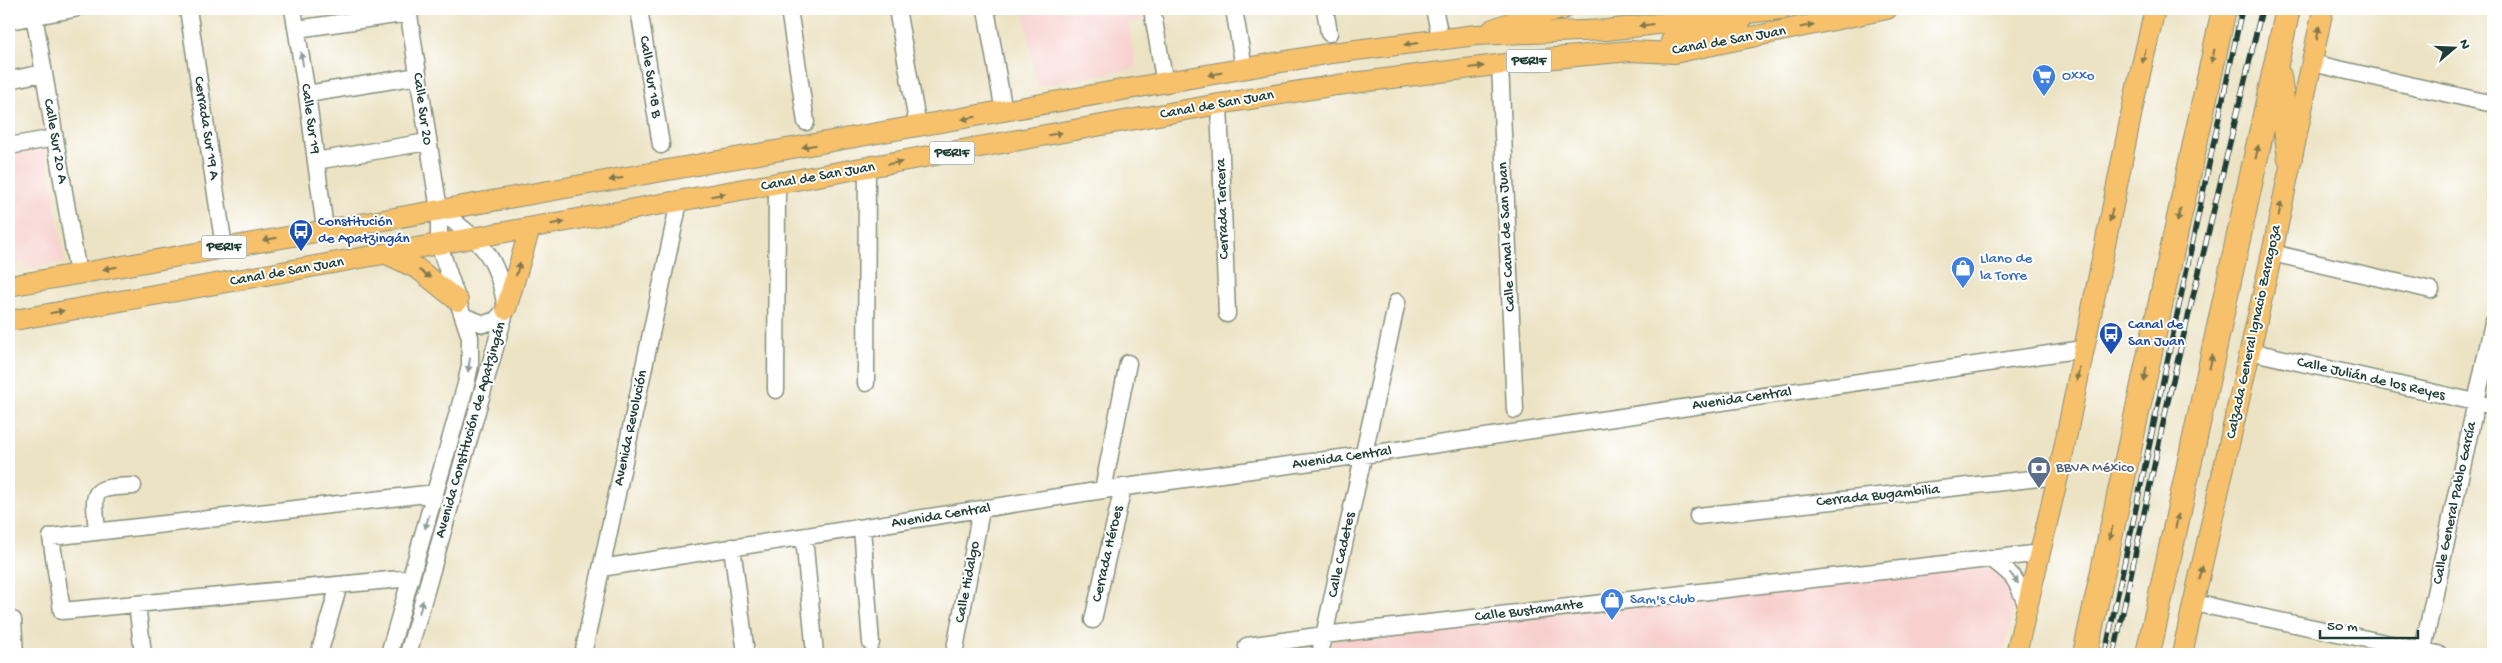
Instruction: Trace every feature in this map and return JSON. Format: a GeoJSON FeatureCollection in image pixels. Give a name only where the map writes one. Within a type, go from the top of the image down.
{"type":"FeatureCollection","features":[{"type":"Feature","properties":{"kind":"highway"},"geometry":{"type":"LineString","coordinates":[[2085,654],[2224,9]]}},
{"type":"Feature","properties":{"kind":"highway"},"geometry":{"type":"LineString","coordinates":[[2148,654],[2288,9]]}},
{"type":"Feature","properties":{"kind":"highway"},"geometry":{"type":"LineString","coordinates":[[2277,59],[2290,159]]}},
{"type":"Feature","properties":{"kind":"main road","name":"Canal de San Juan"},"geometry":{"type":"LineString","coordinates":[[1476,35],[1526,17],[1563,9]]}},
{"type":"Feature","properties":{"kind":"main road","name":"Canal de San Juan"},"geometry":{"type":"LineString","coordinates":[[9,286],[324,229],[918,127],[1003,103],[1166,84],[1332,53],[1476,35],[1607,30],[1783,9]]}},
{"type":"Feature","properties":{"kind":"main road","name":"Canal de San Juan"},"geometry":{"type":"LineString","coordinates":[[9,321],[1219,104],[1337,85],[1500,64],[1630,51],[1732,26],[1783,9]]}},
{"type":"Feature","properties":{"kind":"main road","name":"Canal de San Juan"},"geometry":{"type":"LineString","coordinates":[[1630,51],[1674,53],[1887,9]]}},
{"type":"Feature","properties":{"kind":"main road"},"geometry":{"type":"LineString","coordinates":[[2016,654],[2058,476],[2155,9]]}},
{"type":"Feature","properties":{"kind":"main road","name":"Calzada General Ignacio Zaragoza"},"geometry":{"type":"LineString","coordinates":[[2182,654],[2272,253],[2290,159],[2323,9]]}},
{"type":"Feature","properties":{"kind":"main road"},"geometry":{"type":"LineString","coordinates":[[506,309],[530,228]]}},
{"type":"Feature","properties":{"kind":"main road"},"geometry":{"type":"LineString","coordinates":[[387,254],[418,269],[461,309]]}},
{"type":"Feature","properties":{"kind":"street"},"geometry":{"type":"LineString","coordinates":[[9,21],[33,12],[74,9]]}},
{"type":"Feature","properties":{"kind":"street","name":"Cerrada Sur 19 A"},"geometry":{"type":"LineString","coordinates":[[188,9],[224,247]]}},
{"type":"Feature","properties":{"kind":"street","name":"Calle Sur 19"},"geometry":{"type":"LineString","coordinates":[[293,9],[307,94],[324,229]]}},
{"type":"Feature","properties":{"kind":"street","name":"Calle Sur 18 B"},"geometry":{"type":"LineString","coordinates":[[639,9],[661,145]]}},
{"type":"Feature","properties":{"kind":"street"},"geometry":{"type":"LineString","coordinates":[[789,9],[806,122]]}},
{"type":"Feature","properties":{"kind":"street"},"geometry":{"type":"LineString","coordinates":[[897,9],[918,127]]}},
{"type":"Feature","properties":{"kind":"street"},"geometry":{"type":"LineString","coordinates":[[986,9],[1003,103]]}},
{"type":"Feature","properties":{"kind":"street"},"geometry":{"type":"LineString","coordinates":[[1152,9],[1166,84]]}},
{"type":"Feature","properties":{"kind":"street"},"geometry":{"type":"LineString","coordinates":[[1234,9],[1244,68]]}},
{"type":"Feature","properties":{"kind":"street"},"geometry":{"type":"LineString","coordinates":[[1325,9],[1329,33]]}},
{"type":"Feature","properties":{"kind":"street"},"geometry":{"type":"LineString","coordinates":[[1434,9],[1441,40]]}},
{"type":"Feature","properties":{"kind":"street"},"geometry":{"type":"LineString","coordinates":[[297,29],[409,11]]}},
{"type":"Feature","properties":{"kind":"street","name":"Calle Sur 20"},"geometry":{"type":"LineString","coordinates":[[409,11],[427,142],[439,210]]}},
{"type":"Feature","properties":{"kind":"street","name":"Calle Sur 20 A"},"geometry":{"type":"LineString","coordinates":[[33,12],[78,274]]}},
{"type":"Feature","properties":{"kind":"street"},"geometry":{"type":"LineString","coordinates":[[2312,63],[2493,104]]}},
{"type":"Feature","properties":{"kind":"street","name":"Calle Canal de San Juan"},"geometry":{"type":"LineString","coordinates":[[1500,64],[1515,410]]}},
{"type":"Feature","properties":{"kind":"street"},"geometry":{"type":"LineString","coordinates":[[9,80],[43,73]]}},
{"type":"Feature","properties":{"kind":"street"},"geometry":{"type":"LineString","coordinates":[[307,94],[418,76]]}},
{"type":"Feature","properties":{"kind":"street","name":"Cerrada Tercera"},"geometry":{"type":"LineString","coordinates":[[1219,104],[1227,314]]}},
{"type":"Feature","properties":{"kind":"street"},"geometry":{"type":"LineString","coordinates":[[9,146],[54,138]]}},
{"type":"Feature","properties":{"kind":"street"},"geometry":{"type":"LineString","coordinates":[[316,161],[427,142]]}},
{"type":"Feature","properties":{"kind":"street"},"geometry":{"type":"LineString","coordinates":[[866,383],[867,168]]}},
{"type":"Feature","properties":{"kind":"street"},"geometry":{"type":"LineString","coordinates":[[776,390],[777,184]]}},
{"type":"Feature","properties":{"kind":"street","name":"Avenida Revolución"},"geometry":{"type":"LineString","coordinates":[[582,654],[679,202]]}},
{"type":"Feature","properties":{"kind":"street","name":"Avenida Constitución de Apatzingán"},"geometry":{"type":"LineString","coordinates":[[408,654],[506,309],[497,268],[476,238],[439,210]]}},
{"type":"Feature","properties":{"kind":"street","name":"Avenida Constitución de Apatzingán"},"geometry":{"type":"LineString","coordinates":[[388,654],[470,365],[470,336],[439,244],[439,210]]}},
{"type":"Feature","properties":{"kind":"street"},"geometry":{"type":"LineString","coordinates":[[2272,253],[2432,290]]}},
{"type":"Feature","properties":{"kind":"street","name":"Calle Cadetes"},"geometry":{"type":"LineString","coordinates":[[1320,654],[1397,302]]}},
{"type":"Feature","properties":{"kind":"street"},"geometry":{"type":"LineString","coordinates":[[461,309],[484,324],[496,320],[506,309]]}},
{"type":"Feature","properties":{"kind":"street","name":"Calle General Pablo García"},"geometry":{"type":"LineString","coordinates":[[2428,653],[2493,323]]}},
{"type":"Feature","properties":{"kind":"street","name":"Avenida Central"},"geometry":{"type":"LineString","coordinates":[[601,568],[1122,487],[1363,455],[2083,349]]}},
{"type":"Feature","properties":{"kind":"street","name":"Calle Julián de los Reyes"},"geometry":{"type":"LineString","coordinates":[[2249,351],[2493,406]]}},
{"type":"Feature","properties":{"kind":"street"},"geometry":{"type":"LineString","coordinates":[[1103,490],[1128,363]]}},
{"type":"Feature","properties":{"kind":"street","name":"Cerrada Bugambilia"},"geometry":{"type":"LineString","coordinates":[[1698,516],[2058,476]]}},
{"type":"Feature","properties":{"kind":"street"},"geometry":{"type":"LineString","coordinates":[[97,532],[95,499],[97,492],[102,488],[133,486]]}},
{"type":"Feature","properties":{"kind":"street","name":"Cerrada Héroes"},"geometry":{"type":"LineString","coordinates":[[1093,620],[1122,487]]}},
{"type":"Feature","properties":{"kind":"street"},"geometry":{"type":"LineString","coordinates":[[410,578],[62,611],[51,538],[435,492]]}},
{"type":"Feature","properties":{"kind":"street","name":"Calle Hidalgo"},"geometry":{"type":"LineString","coordinates":[[954,654],[981,510]]}},
{"type":"Feature","properties":{"kind":"street"},"geometry":{"type":"LineString","coordinates":[[862,528],[871,644]]}},
{"type":"Feature","properties":{"kind":"street"},"geometry":{"type":"LineString","coordinates":[[804,537],[815,654]]}},
{"type":"Feature","properties":{"kind":"street"},"geometry":{"type":"LineString","coordinates":[[732,547],[745,646]]}},
{"type":"Feature","properties":{"kind":"street","name":"Calle Bustamante"},"geometry":{"type":"LineString","coordinates":[[1247,646],[1324,635],[2041,553]]}},
{"type":"Feature","properties":{"kind":"street"},"geometry":{"type":"LineString","coordinates":[[1990,558],[2008,571],[2018,582],[2027,606]]}},
{"type":"Feature","properties":{"kind":"street"},"geometry":{"type":"LineString","coordinates":[[319,654],[339,584]]}},
{"type":"Feature","properties":{"kind":"street"},"geometry":{"type":"LineString","coordinates":[[2194,603],[2428,653]]}},
{"type":"Feature","properties":{"kind":"street"},"geometry":{"type":"LineString","coordinates":[[137,604],[143,654]]}},
{"type":"Feature","properties":{"kind":"street"},"geometry":{"type":"LineString","coordinates":[[9,620],[13,620],[15,654]]}},
{"type":"Feature","properties":{"kind":"shaded area"},"geometry":{"type":"Polygon","coordinates":[[[1039,9],[1145,9],[1147,19],[1128,22],[1136,68],[1037,86],[1024,12],[1039,9]]]}},
{"type":"Feature","properties":{"kind":"shaded area"},"geometry":{"type":"Polygon","coordinates":[[[45,150],[65,262],[27,269],[25,262],[9,265],[9,156],[45,150]]]}},
{"type":"Feature","properties":{"kind":"shaded area"},"geometry":{"type":"Polygon","coordinates":[[[1975,565],[1992,570],[2008,583],[2014,602],[2004,654],[1328,654],[1332,640],[1975,565]]]}},
{"type":"Feature","properties":{"kind":"railway"},"geometry":{"type":"LineString","coordinates":[[2105,654],[2242,9]]}},
{"type":"Feature","properties":{"kind":"railway"},"geometry":{"type":"LineString","coordinates":[[2114,654],[2167,405],[2262,9]]}},
{"type":"Feature","properties":{"kind":"place","name":"Oxxo"},"geometry":{"type":"Point","coordinates":[2044,97]}},
{"type":"Feature","properties":{"kind":"place","name":"Constitución de Apatzingán"},"geometry":{"type":"Point","coordinates":[301,252]}},
{"type":"Feature","properties":{"kind":"place","name":"Llano de la Torre"},"geometry":{"type":"Point","coordinates":[1963,289]}},
{"type":"Feature","properties":{"kind":"place","name":"Canal de San Juan"},"geometry":{"type":"Point","coordinates":[2111,355]}},
{"type":"Feature","properties":{"kind":"place","name":"BBVA México"},"geometry":{"type":"Point","coordinates":[2039,489]}},
{"type":"Feature","properties":{"kind":"place","name":"Sam's Club"},"geometry":{"type":"Point","coordinates":[1612,621]}}]}
